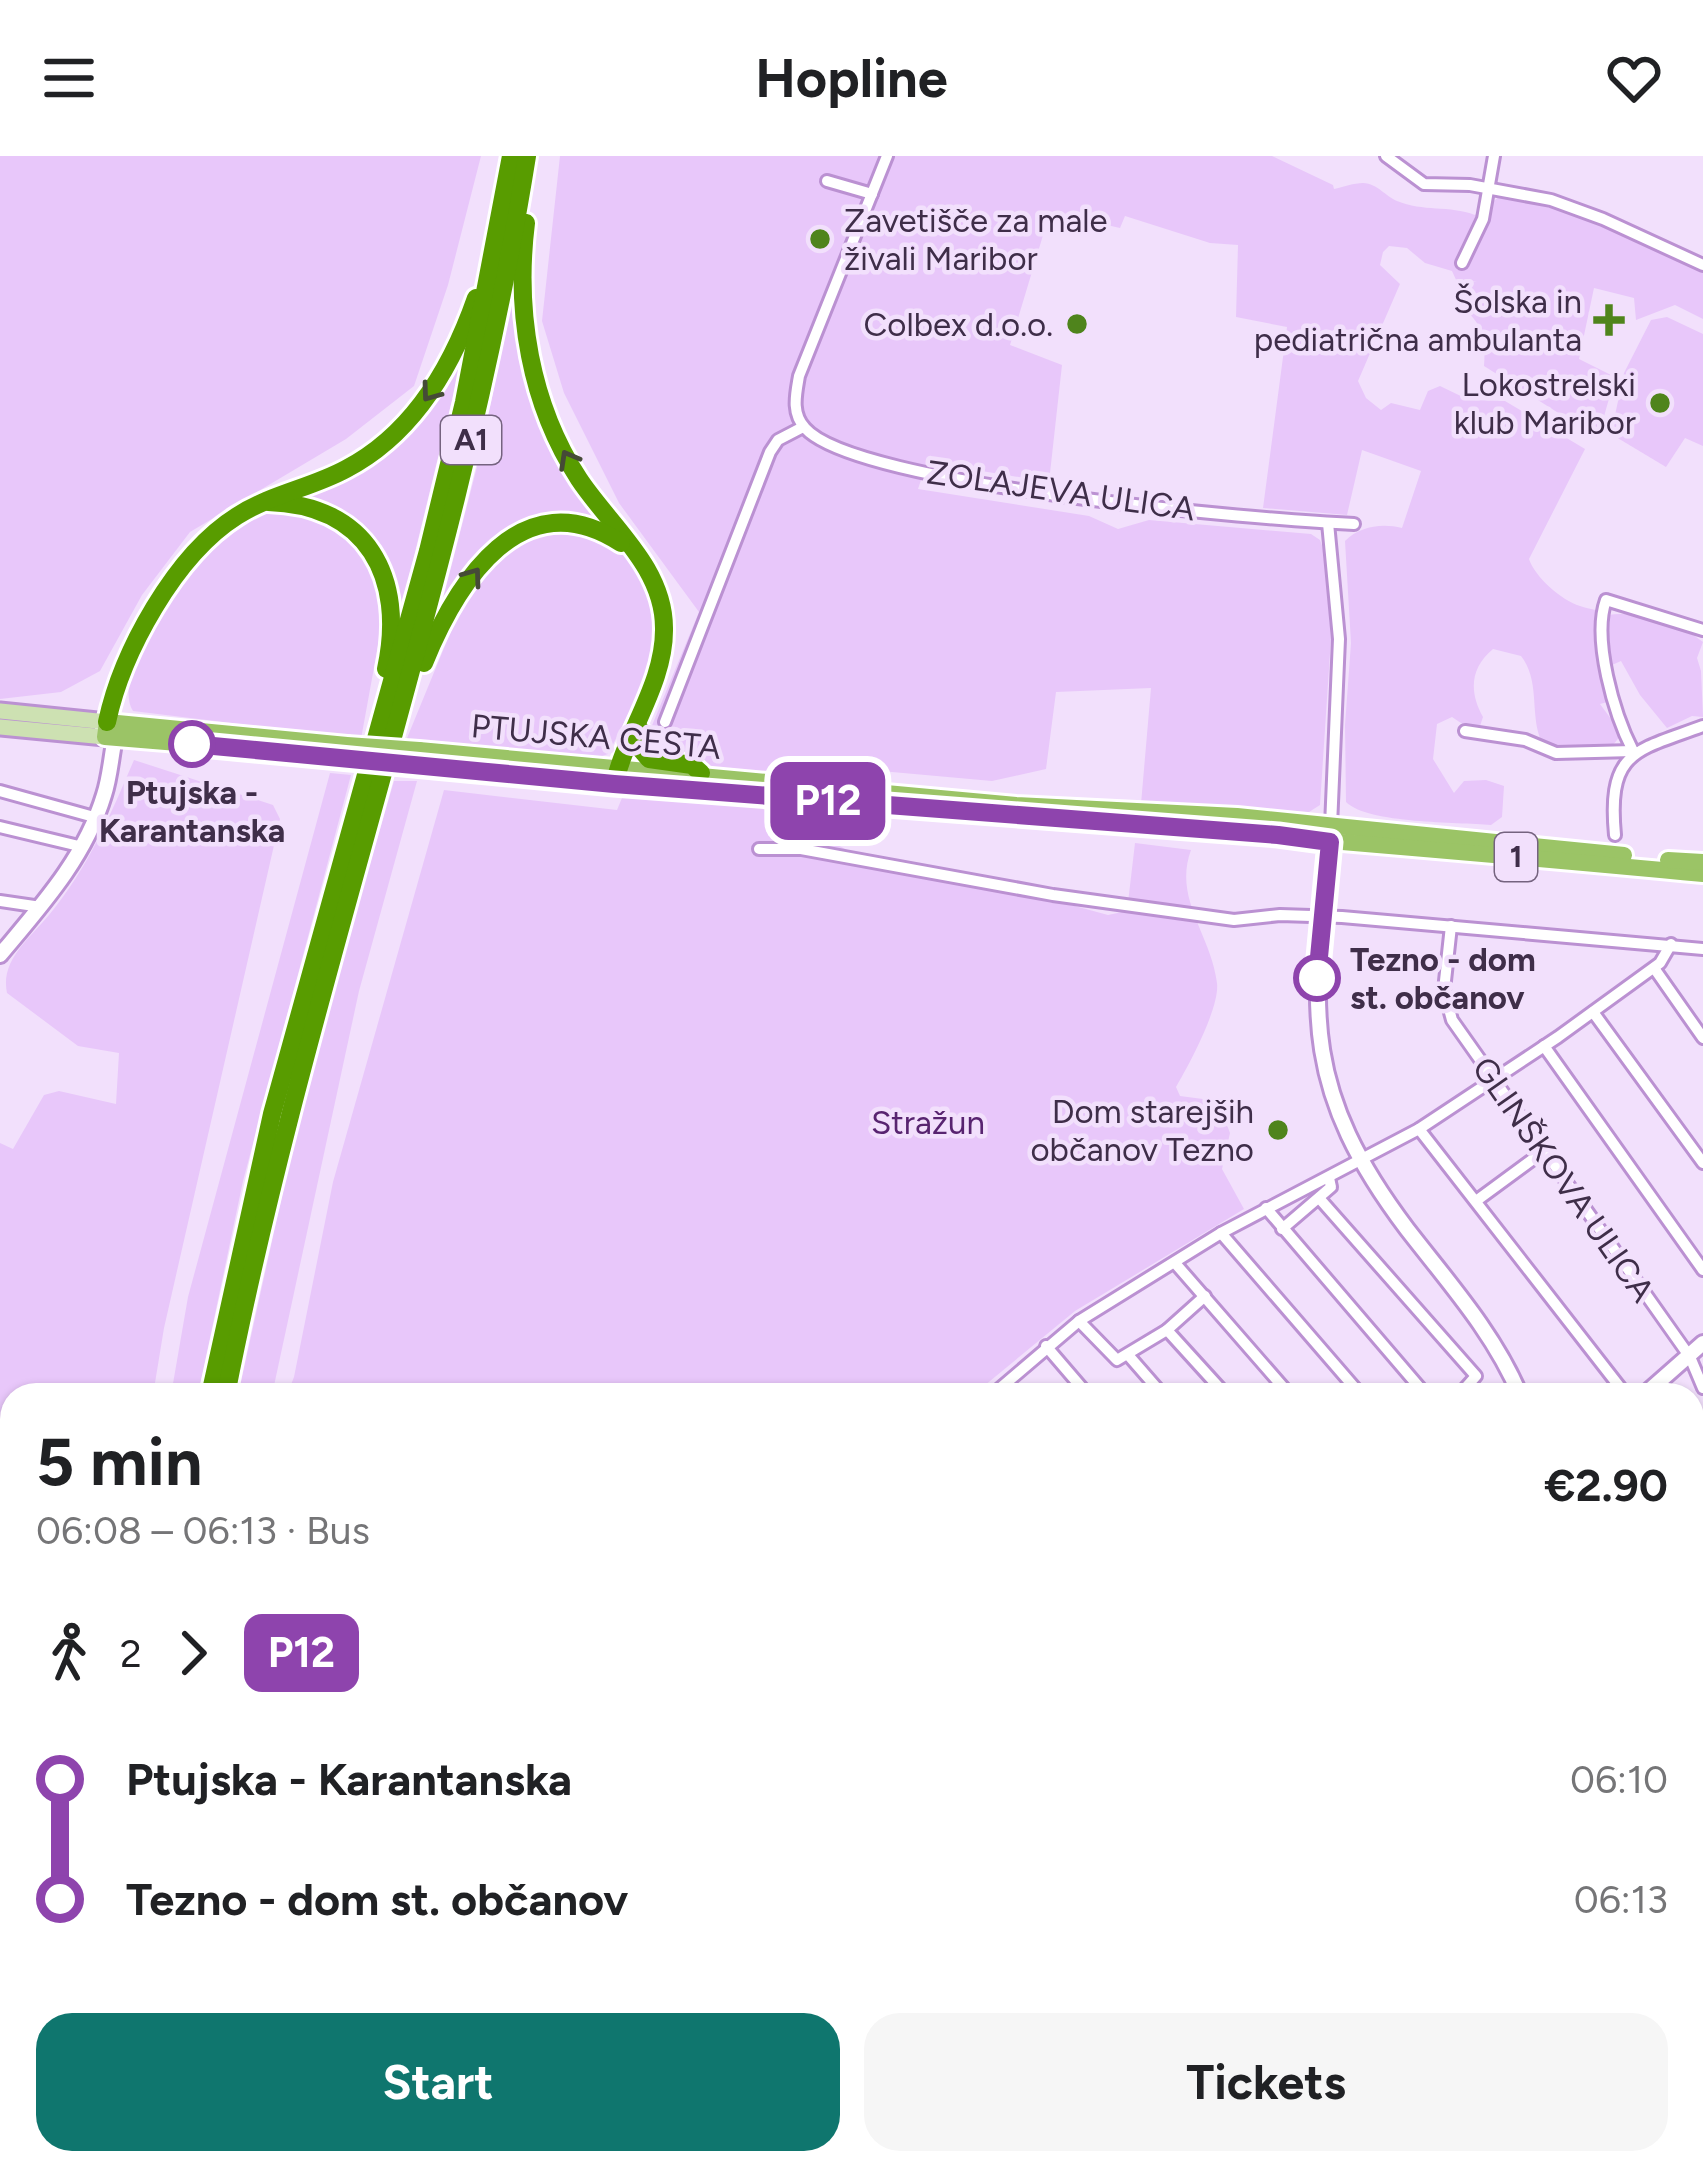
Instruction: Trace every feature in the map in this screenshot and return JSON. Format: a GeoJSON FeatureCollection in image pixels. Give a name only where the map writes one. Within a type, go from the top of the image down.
{"type":"FeatureCollection","features":[{"type":"Feature","properties":{"kind":"highway","name":"A1"},"geometry":{"type":"LineString","coordinates":[[213,1383],[272,1114],[393,715],[496,249],[521,157]]}},
{"type":"Feature","properties":{"kind":"highway","name":"A1"},"geometry":{"type":"LineString","coordinates":[[229,1383],[292,1100],[479,409],[521,157]]}},
{"type":"Feature","properties":{"kind":"highway"},"geometry":{"type":"LineString","coordinates":[[521,157],[531,176],[521,306],[540,399],[578,478],[636,554],[660,596],[664,629],[657,668],[616,776]]}},
{"type":"Feature","properties":{"kind":"highway"},"geometry":{"type":"LineString","coordinates":[[111,730],[122,669],[201,546],[218,529],[263,502],[348,469],[411,418],[440,379],[461,336],[486,263],[496,249]]}},
{"type":"Feature","properties":{"kind":"highway"},"geometry":{"type":"LineString","coordinates":[[263,502],[312,507],[329,514],[360,536],[377,558],[390,602],[388,659],[380,700],[393,715],[412,702],[429,651],[469,579],[487,556],[519,531],[549,524],[586,526],[607,533],[636,554]]}},
{"type":"Feature","properties":{"kind":"highway"},"geometry":{"type":"LineString","coordinates":[[643,708],[638,746],[642,753],[661,763],[692,765],[701,773]]}},
{"type":"Feature","properties":{"kind":"main road","name":"PTUJSKA CESTA"},"geometry":{"type":"LineString","coordinates":[[0,711],[111,730]]}},
{"type":"Feature","properties":{"kind":"main road","name":"PTUJSKA CESTA"},"geometry":{"type":"LineString","coordinates":[[0,727],[111,730],[1278,835],[1330,834],[1703,862]]}},
{"type":"Feature","properties":{"kind":"main road","name":"PTUJSKA CESTA"},"geometry":{"type":"LineString","coordinates":[[616,776],[701,773],[975,802],[1237,816],[1330,834],[1703,874]]}},
{"type":"Feature","properties":{"kind":"street"},"geometry":{"type":"LineString","coordinates":[[665,722],[770,452],[778,440],[803,427],[795,402],[799,376],[887,156]]}},
{"type":"Feature","properties":{"kind":"street"},"geometry":{"type":"LineString","coordinates":[[1386,156],[1424,184],[1486,188],[1576,209],[1703,265]]}},
{"type":"Feature","properties":{"kind":"street"},"geometry":{"type":"LineString","coordinates":[[1462,263],[1483,219],[1494,156]]}},
{"type":"Feature","properties":{"kind":"street"},"geometry":{"type":"LineString","coordinates":[[827,181],[872,194]]}},
{"type":"Feature","properties":{"kind":"street","name":"ZOLAJEVA ULICA"},"geometry":{"type":"LineString","coordinates":[[803,427],[827,444],[854,453],[984,484],[1134,505],[1354,524]]}},
{"type":"Feature","properties":{"kind":"street"},"geometry":{"type":"LineString","coordinates":[[1328,523],[1339,640],[1330,834],[1316,983],[1319,1038],[1334,1102],[1361,1162],[1493,1343],[1514,1383]]}},
{"type":"Feature","properties":{"kind":"street"},"geometry":{"type":"LineString","coordinates":[[1634,751],[1624,734],[1599,632],[1606,600],[1703,630]]}},
{"type":"Feature","properties":{"kind":"street"},"geometry":{"type":"LineString","coordinates":[[1465,731],[1525,740],[1556,753],[1634,751],[1703,726]]}},
{"type":"Feature","properties":{"kind":"street"},"geometry":{"type":"LineString","coordinates":[[0,956],[83,847],[104,796],[111,730]]}},
{"type":"Feature","properties":{"kind":"street"},"geometry":{"type":"LineString","coordinates":[[1616,835],[1614,799],[1634,751]]}},
{"type":"Feature","properties":{"kind":"street"},"geometry":{"type":"LineString","coordinates":[[0,790],[94,817]]}},
{"type":"Feature","properties":{"kind":"street"},"geometry":{"type":"LineString","coordinates":[[0,826],[83,847]]}},
{"type":"Feature","properties":{"kind":"street"},"geometry":{"type":"LineString","coordinates":[[760,849],[801,849],[1053,895],[1234,920],[1323,917],[1697,947],[1703,963]]}},
{"type":"Feature","properties":{"kind":"street"},"geometry":{"type":"LineString","coordinates":[[0,902],[41,907]]}},
{"type":"Feature","properties":{"kind":"street","name":"GLINŠKOVA ULICA"},"geometry":{"type":"LineString","coordinates":[[1450,926],[1444,990],[1447,1007],[1690,1357],[1701,1383]]}},
{"type":"Feature","properties":{"kind":"street"},"geometry":{"type":"LineString","coordinates":[[1005,1383],[1079,1321],[1221,1233],[1361,1162],[1494,1080],[1654,968],[1671,944]]}},
{"type":"Feature","properties":{"kind":"street"},"geometry":{"type":"LineString","coordinates":[[1654,968],[1703,1038]]}},
{"type":"Feature","properties":{"kind":"street"},"geometry":{"type":"LineString","coordinates":[[1593,1012],[1703,1162]]}},
{"type":"Feature","properties":{"kind":"street"},"geometry":{"type":"LineString","coordinates":[[1544,1046],[1703,1270]]}},
{"type":"Feature","properties":{"kind":"street"},"geometry":{"type":"LineString","coordinates":[[1419,1129],[1617,1383]]}},
{"type":"Feature","properties":{"kind":"street"},"geometry":{"type":"LineString","coordinates":[[1475,1202],[1544,1151]]}},
{"type":"Feature","properties":{"kind":"street"},"geometry":{"type":"LineString","coordinates":[[1282,1229],[1330,1187],[1329,1178]]}},
{"type":"Feature","properties":{"kind":"street"},"geometry":{"type":"LineString","coordinates":[[1319,1198],[1476,1376],[1470,1383]]}},
{"type":"Feature","properties":{"kind":"street"},"geometry":{"type":"LineString","coordinates":[[1266,1208],[1416,1383]]}},
{"type":"Feature","properties":{"kind":"street"},"geometry":{"type":"LineString","coordinates":[[1221,1233],[1351,1383]]}},
{"type":"Feature","properties":{"kind":"street"},"geometry":{"type":"LineString","coordinates":[[1175,1263],[1280,1383]]}},
{"type":"Feature","properties":{"kind":"street"},"geometry":{"type":"LineString","coordinates":[[1079,1321],[1112,1358],[1129,1355],[1205,1297]]}},
{"type":"Feature","properties":{"kind":"street"},"geometry":{"type":"LineString","coordinates":[[1167,1330],[1215,1383]]}},
{"type":"Feature","properties":{"kind":"street"},"geometry":{"type":"LineString","coordinates":[[1659,1383],[1703,1343]]}},
{"type":"Feature","properties":{"kind":"street"},"geometry":{"type":"LineString","coordinates":[[1046,1346],[1078,1383]]}},
{"type":"Feature","properties":{"kind":"street"},"geometry":{"type":"LineString","coordinates":[[1129,1355],[1153,1383]]}},
{"type":"Feature","properties":{"kind":"green space"},"geometry":{"type":"Polygon","coordinates":[[[0,156],[481,156],[448,285],[414,386],[346,439],[190,532],[142,595],[100,671],[61,692],[0,699],[0,156]]]}},
{"type":"Feature","properties":{"kind":"green space","name":"Stražun"},"geometry":{"type":"Polygon","coordinates":[[[560,156],[1272,156],[1334,189],[1368,184],[1416,206],[1475,215],[1499,197],[1548,205],[1703,272],[1703,319],[1675,305],[1636,320],[1634,298],[1594,288],[1579,359],[1615,377],[1598,438],[1484,366],[1481,331],[1457,305],[1458,284],[1477,281],[1457,282],[1452,271],[1425,263],[1407,248],[1389,246],[1383,252],[1380,265],[1400,284],[1358,381],[1366,398],[1381,410],[1391,403],[1420,410],[1428,391],[1440,386],[1469,400],[1505,401],[1585,449],[1529,559],[1532,566],[1573,603],[1608,615],[1658,620],[1703,642],[1697,658],[1703,717],[1692,716],[1667,728],[1621,661],[1603,669],[1611,701],[1600,704],[1622,734],[1612,746],[1551,747],[1542,743],[1527,666],[1521,656],[1493,649],[1474,681],[1483,717],[1480,726],[1467,727],[1452,717],[1437,724],[1433,759],[1454,793],[1464,781],[1486,780],[1504,786],[1502,817],[1491,825],[1414,821],[1373,814],[1346,802],[1351,643],[1345,541],[1372,527],[1402,528],[1421,471],[1362,450],[1347,515],[1263,508],[1287,327],[1236,317],[1238,245],[1210,243],[1125,216],[1120,228],[1050,212],[1010,345],[1062,365],[1049,482],[927,462],[918,489],[1089,516],[1118,529],[1149,520],[1311,534],[1320,540],[1331,638],[1320,805],[1309,812],[1141,804],[1151,688],[1056,692],[1046,769],[992,781],[803,764],[768,836],[810,835],[840,846],[879,870],[1016,890],[1108,915],[1127,911],[1135,843],[1191,850],[1187,885],[1213,965],[1217,993],[1176,1087],[1180,1096],[1218,1101],[1230,1133],[1222,1169],[1244,1209],[1075,1311],[988,1383],[292,1383],[333,1182],[444,790],[617,810],[699,612],[619,503],[564,393],[542,321],[560,156]]]}},
{"type":"Feature","properties":{"kind":"green space"},"geometry":{"type":"Polygon","coordinates":[[[517,281],[528,372],[616,535],[526,523],[438,618],[479,459],[513,282],[517,281]]]}},
{"type":"Feature","properties":{"kind":"green space","name":"Lokostrelski klub Maribor"},"geometry":{"type":"Polygon","coordinates":[[[1667,317],[1703,334],[1703,446],[1685,438],[1666,467],[1611,434],[1624,373],[1651,320],[1667,317]]]}},
{"type":"Feature","properties":{"kind":"green space"},"geometry":{"type":"Polygon","coordinates":[[[469,330],[399,618],[379,554],[286,498],[368,460],[469,330]]]}},
{"type":"Feature","properties":{"kind":"green space"},"geometry":{"type":"Polygon","coordinates":[[[285,508],[331,519],[370,555],[385,607],[361,739],[133,711],[129,692],[133,667],[182,580],[239,521],[285,508]]]}},
{"type":"Feature","properties":{"kind":"green space"},"geometry":{"type":"Polygon","coordinates":[[[561,527],[602,537],[625,549],[641,569],[656,608],[658,632],[652,658],[608,754],[593,759],[405,743],[467,592],[510,543],[561,527]]]}},
{"type":"Feature","properties":{"kind":"green space"},"geometry":{"type":"Polygon","coordinates":[[[134,760],[273,805],[280,819],[155,1383],[0,1383],[0,1143],[13,1149],[44,1095],[59,1091],[116,1104],[119,1053],[78,1046],[7,993],[8,970],[18,950],[63,897],[107,821],[134,760]]]}},
{"type":"Feature","properties":{"kind":"green space"},"geometry":{"type":"Polygon","coordinates":[[[330,773],[351,775],[243,1181],[201,1383],[173,1383],[188,1297],[330,773]]]}},
{"type":"Feature","properties":{"kind":"green space"},"geometry":{"type":"Polygon","coordinates":[[[394,781],[417,781],[359,991],[275,1383],[241,1383],[308,1078],[394,781]]]}},
{"type":"Feature","properties":{"kind":"bus line","name":"P12"},"geometry":{"type":"LineString","coordinates":[[192,744],[614,784],[1330,842],[1317,978]]}},
{"type":"Feature","properties":{"kind":"place","name":"Zavetišče za male živali Maribor"},"geometry":{"type":"Point","coordinates":[820,239]}},
{"type":"Feature","properties":{"kind":"place","name":"Šolska in pediatrična ambulanta"},"geometry":{"type":"Point","coordinates":[1609,320]}},
{"type":"Feature","properties":{"kind":"place","name":"Colbex d.o.o."},"geometry":{"type":"Point","coordinates":[1077,324]}},
{"type":"Feature","properties":{"kind":"place","name":"Lokostrelski klub Maribor"},"geometry":{"type":"Point","coordinates":[1660,403]}},
{"type":"Feature","properties":{"kind":"place","name":"Ptujska - Karantanska"},"geometry":{"type":"Point","coordinates":[192,744]}},
{"type":"Feature","properties":{"kind":"place","name":"Tezno - dom st. občanov"},"geometry":{"type":"Point","coordinates":[1317,978]}},
{"type":"Feature","properties":{"kind":"place","name":"Dom starejših občanov Tezno"},"geometry":{"type":"Point","coordinates":[1278,1130]}}]}
